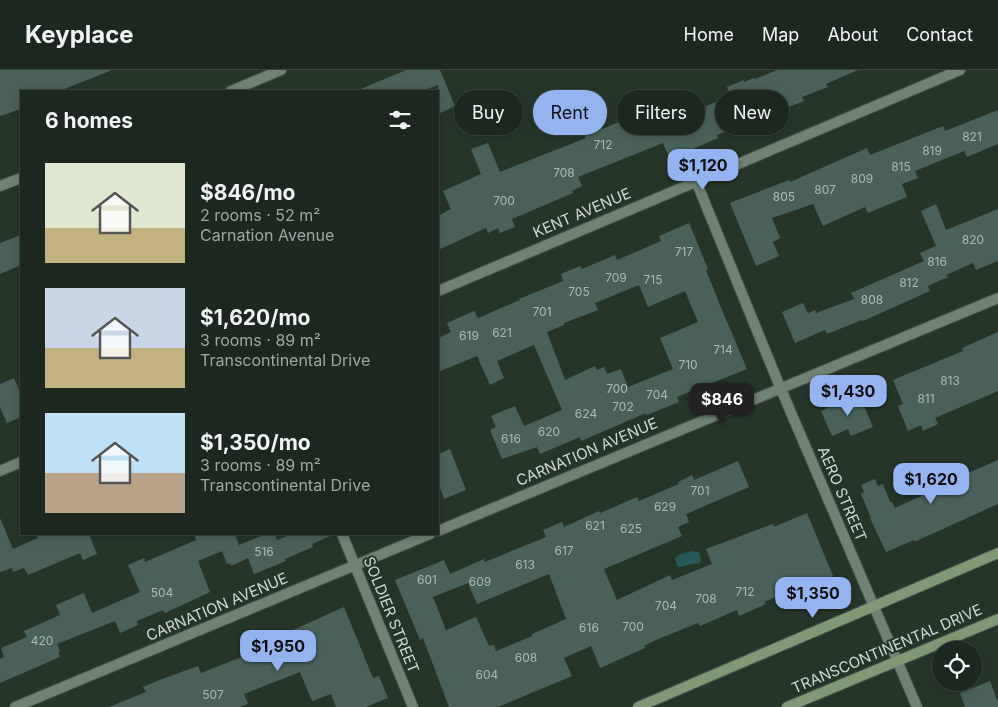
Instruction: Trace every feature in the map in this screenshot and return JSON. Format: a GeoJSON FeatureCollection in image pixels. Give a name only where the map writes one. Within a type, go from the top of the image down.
{"type":"FeatureCollection","features":[{"type":"Feature","properties":{"kind":"street"},"geometry":{"type":"LineString","coordinates":[[233,90],[281,70]]}},
{"type":"Feature","properties":{"kind":"street","name":"KENT AVENUE"},"geometry":{"type":"LineString","coordinates":[[439,291],[960,70]]}},
{"type":"Feature","properties":{"kind":"street"},"geometry":{"type":"LineString","coordinates":[[0,186],[20,178]]}},
{"type":"Feature","properties":{"kind":"street","name":"AERO STREET"},"geometry":{"type":"LineString","coordinates":[[696,181],[780,387],[917,707]]}},
{"type":"Feature","properties":{"kind":"street","name":"CARNATION AVENUE"},"geometry":{"type":"LineString","coordinates":[[439,531],[780,387],[998,298]]}},
{"type":"Feature","properties":{"kind":"street"},"geometry":{"type":"LineString","coordinates":[[0,471],[20,462]]}},
{"type":"Feature","properties":{"kind":"street","name":"SOLDIER STREET"},"geometry":{"type":"LineString","coordinates":[[342,535],[413,707]]}},
{"type":"Feature","properties":{"kind":"street","name":"CARNATION AVENUE"},"geometry":{"type":"LineString","coordinates":[[15,707],[428,535]]}},
{"type":"Feature","properties":{"kind":"street"},"geometry":{"type":"LineString","coordinates":[[638,707],[998,553]]}},
{"type":"Feature","properties":{"kind":"street","name":"TRANSCONTINENTAL DRIVE"},"geometry":{"type":"LineString","coordinates":[[787,707],[998,619]]}},
{"type":"Feature","properties":{"kind":"water"},"geometry":{"type":"Polygon","coordinates":[[[692,551],[699,552],[701,561],[698,564],[678,567],[675,559],[678,555],[692,551]]]}},
{"type":"Feature","properties":{"kind":"building"},"geometry":{"type":"Polygon","coordinates":[[[0,70],[110,70],[62,90],[20,90],[20,109],[0,116],[0,70]]]}},
{"type":"Feature","properties":{"kind":"building"},"geometry":{"type":"Polygon","coordinates":[[[406,70],[440,70],[454,106],[439,114],[438,85],[425,90],[358,90],[406,70]]]}},
{"type":"Feature","properties":{"kind":"building"},"geometry":{"type":"Polygon","coordinates":[[[777,70],[858,70],[826,84],[828,87],[802,97],[804,101],[789,107],[789,90],[728,90],[727,87],[777,70]]]}},
{"type":"Feature","properties":{"kind":"building"},"geometry":{"type":"Polygon","coordinates":[[[715,102],[715,135],[718,138],[670,159],[663,143],[578,177],[582,186],[572,191],[573,193],[512,219],[515,227],[500,233],[498,228],[488,233],[486,228],[439,250],[439,215],[451,209],[443,191],[481,174],[471,149],[488,143],[500,172],[586,138],[585,135],[607,135],[607,127],[617,123],[617,135],[705,135],[705,107],[715,102]]]}},
{"type":"Feature","properties":{"kind":"building"},"geometry":{"type":"Polygon","coordinates":[[[998,110],[998,144],[967,157],[964,151],[915,171],[918,178],[902,184],[907,197],[868,213],[865,207],[823,226],[813,204],[772,218],[780,238],[773,242],[779,256],[756,266],[730,203],[781,183],[790,180],[790,182],[867,148],[870,155],[943,126],[945,131],[998,110]]]}},
{"type":"Feature","properties":{"kind":"building"},"geometry":{"type":"Polygon","coordinates":[[[936,204],[946,230],[998,209],[998,261],[976,270],[973,263],[946,275],[948,277],[928,286],[930,291],[863,321],[827,334],[825,330],[795,343],[782,312],[803,303],[808,313],[815,310],[816,313],[854,299],[851,293],[924,261],[920,253],[936,246],[921,211],[936,204]]]}},
{"type":"Feature","properties":{"kind":"building"},"geometry":{"type":"Polygon","coordinates":[[[689,223],[708,269],[706,270],[747,369],[677,397],[679,402],[647,415],[646,413],[581,441],[580,437],[540,454],[537,447],[502,459],[490,430],[496,427],[491,416],[515,406],[524,426],[562,410],[534,345],[497,361],[504,378],[490,385],[477,356],[439,372],[439,338],[451,332],[447,323],[474,311],[478,318],[563,281],[561,274],[580,266],[582,269],[615,255],[617,260],[661,241],[659,236],[689,223]],[[639,285],[595,303],[598,310],[564,323],[564,325],[547,332],[565,380],[595,366],[597,370],[604,367],[607,374],[621,369],[628,387],[673,369],[660,338],[698,322],[685,291],[648,307],[639,285]]]}},
{"type":"Feature","properties":{"kind":"building"},"geometry":{"type":"Polygon","coordinates":[[[20,235],[20,265],[0,274],[0,243],[20,235]]]}},
{"type":"Feature","properties":{"kind":"building"},"geometry":{"type":"Polygon","coordinates":[[[998,332],[998,391],[935,418],[938,424],[923,431],[921,425],[908,431],[898,406],[903,404],[893,380],[963,351],[962,348],[998,332]]]}},
{"type":"Feature","properties":{"kind":"building"},"geometry":{"type":"Polygon","coordinates":[[[14,378],[20,393],[20,417],[7,423],[0,407],[0,384],[14,378]]]}},
{"type":"Feature","properties":{"kind":"building"},"geometry":{"type":"Polygon","coordinates":[[[859,394],[873,427],[851,436],[848,429],[832,436],[821,411],[859,394]]]}},
{"type":"Feature","properties":{"kind":"building"},"geometry":{"type":"Polygon","coordinates":[[[450,449],[466,490],[444,499],[439,485],[439,454],[450,449]]]}},
{"type":"Feature","properties":{"kind":"building"},"geometry":{"type":"Polygon","coordinates":[[[998,460],[998,504],[914,542],[914,540],[886,552],[861,494],[864,492],[861,485],[875,479],[878,486],[883,484],[890,502],[892,502],[895,508],[934,490],[927,474],[939,469],[941,474],[951,470],[954,479],[998,460]]]}},
{"type":"Feature","properties":{"kind":"building"},"geometry":{"type":"Polygon","coordinates":[[[738,461],[749,487],[686,514],[689,522],[678,527],[682,536],[604,569],[617,600],[670,575],[672,580],[712,564],[706,549],[773,524],[774,527],[807,513],[833,576],[805,588],[804,585],[764,602],[766,604],[739,616],[737,610],[700,626],[698,623],[656,640],[644,646],[645,648],[600,668],[591,646],[564,658],[572,676],[498,707],[449,707],[423,638],[420,640],[395,580],[444,560],[450,574],[484,559],[485,562],[546,537],[543,530],[562,522],[564,527],[637,497],[639,501],[679,484],[678,482],[692,475],[694,480],[738,461]],[[549,574],[477,604],[468,583],[433,597],[446,630],[476,617],[489,646],[494,645],[496,651],[566,619],[549,574]]]}},
{"type":"Feature","properties":{"kind":"building"},"geometry":{"type":"Polygon","coordinates":[[[0,518],[13,549],[38,538],[36,535],[89,535],[97,554],[83,560],[80,553],[28,575],[24,568],[13,572],[12,568],[0,572],[0,518]]]}},
{"type":"Feature","properties":{"kind":"building"},"geometry":{"type":"Polygon","coordinates":[[[194,535],[235,535],[239,545],[264,535],[275,535],[277,540],[290,535],[333,535],[312,544],[313,547],[285,559],[286,561],[254,574],[248,558],[231,566],[230,563],[227,564],[222,551],[198,561],[210,592],[165,613],[163,610],[137,621],[138,625],[120,633],[115,621],[57,644],[60,657],[0,683],[0,659],[4,657],[1,648],[27,637],[24,631],[60,615],[56,605],[84,593],[92,613],[140,592],[128,565],[144,558],[145,562],[196,540],[194,535]]]}},
{"type":"Feature","properties":{"kind":"building"},"geometry":{"type":"Polygon","coordinates":[[[344,607],[373,678],[379,676],[388,698],[366,707],[336,707],[331,694],[312,701],[300,672],[244,694],[248,704],[240,707],[109,707],[146,692],[143,687],[162,679],[198,666],[201,673],[264,648],[263,645],[295,634],[293,630],[344,607]]]}},
{"type":"Feature","properties":{"kind":"building"},"geometry":{"type":"Polygon","coordinates":[[[990,681],[998,707],[965,707],[960,693],[965,691],[982,691],[982,684],[990,681]]]}}]}
